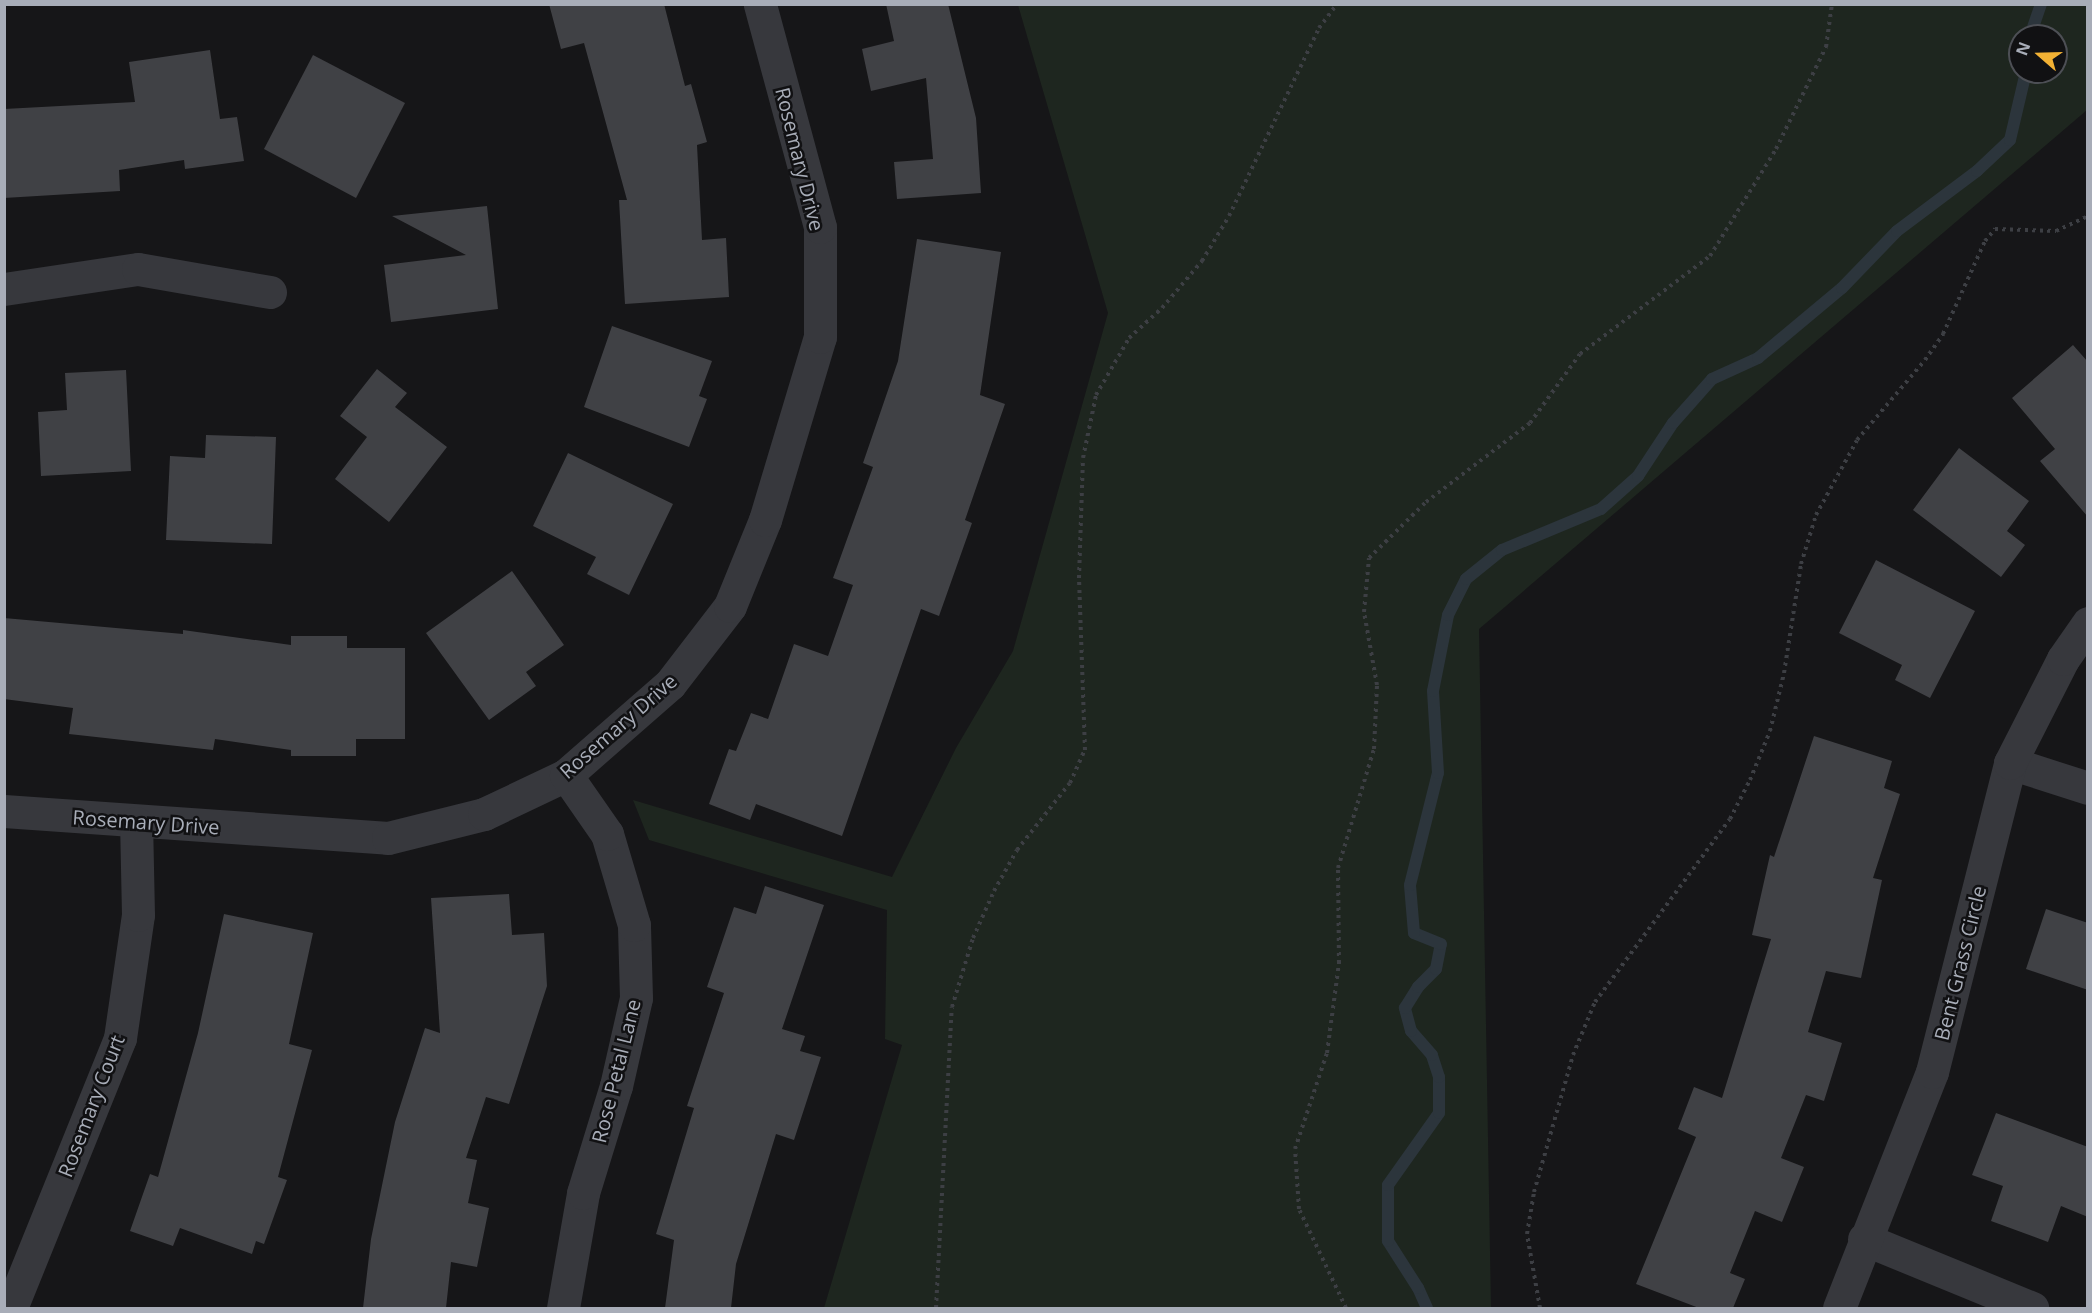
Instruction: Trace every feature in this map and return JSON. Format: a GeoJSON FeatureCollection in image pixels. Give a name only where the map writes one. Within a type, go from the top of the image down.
{"type":"FeatureCollection","features":[{"type":"Feature","properties":{"kind":"street","name":"Rosemary Drive"},"geometry":{"type":"LineString","coordinates":[[4,812],[136,823],[388,838],[484,814],[566,775],[670,684],[730,606],[765,520],[820,337],[820,227],[760,4]]}},
{"type":"Feature","properties":{"kind":"street"},"geometry":{"type":"LineString","coordinates":[[4,289],[138,269],[270,292]]}},
{"type":"Feature","properties":{"kind":"street","name":"Bent Grass Circle"},"geometry":{"type":"LineString","coordinates":[[1839,1308],[1864,1239],[1932,1072],[2010,763],[2063,659],[2088,623]]}},
{"type":"Feature","properties":{"kind":"street"},"geometry":{"type":"LineString","coordinates":[[2010,763],[2088,788]]}},
{"type":"Feature","properties":{"kind":"street","name":"Rose Petal Lane"},"geometry":{"type":"LineString","coordinates":[[563,1308],[583,1193],[616,1086],[636,998],[634,925],[607,834],[566,775]]}},
{"type":"Feature","properties":{"kind":"street","name":"Rosemary Court"},"geometry":{"type":"LineString","coordinates":[[11,1308],[120,1038],[138,915],[136,823]]}},
{"type":"Feature","properties":{"kind":"street"},"geometry":{"type":"LineString","coordinates":[[1864,1239],[2032,1308]]}},
{"type":"Feature","properties":{"kind":"path"},"geometry":{"type":"LineString","coordinates":[[936,1308],[952,1007],[973,938],[994,891],[1017,850],[1070,783],[1085,750],[1080,556],[1083,458],[1096,395],[1129,338],[1202,261],[1229,216],[1319,28],[1337,4]]}},
{"type":"Feature","properties":{"kind":"path"},"geometry":{"type":"LineString","coordinates":[[1346,1308],[1299,1209],[1295,1149],[1327,1053],[1339,963],[1338,868],[1374,749],[1377,685],[1364,612],[1369,558],[1426,502],[1530,423],[1580,354],[1710,256],[1776,149],[1826,48],[1832,4]]}},
{"type":"Feature","properties":{"kind":"path"},"geometry":{"type":"LineString","coordinates":[[1540,1308],[1527,1234],[1534,1192],[1573,1055],[1595,1002],[1730,819],[1750,780],[1770,731],[1784,673],[1801,564],[1816,515],[1857,440],[1925,360],[1943,334],[1985,241],[1995,229],[2055,231],[2088,216]]}},
{"type":"Feature","properties":{"kind":"shaded area"},"geometry":{"type":"Polygon","coordinates":[[[1018,5],[2087,5],[2087,110],[1479,629],[1491,1308],[824,1308],[902,1045],[885,1039],[887,910],[649,840],[633,800],[892,877],[956,748],[1013,651],[1108,313],[1018,5]]]}},
{"type":"Feature","properties":{"kind":"building"},"geometry":{"type":"Polygon","coordinates":[[[549,4],[664,4],[685,86],[691,84],[707,142],[697,145],[702,240],[726,238],[729,297],[625,304],[619,200],[627,200],[584,43],[561,49],[549,4]]]}},
{"type":"Feature","properties":{"kind":"building"},"geometry":{"type":"Polygon","coordinates":[[[886,4],[948,4],[976,118],[981,193],[897,199],[894,162],[933,159],[926,78],[871,91],[862,49],[894,41],[886,4]]]}},
{"type":"Feature","properties":{"kind":"building"},"geometry":{"type":"Polygon","coordinates":[[[210,50],[220,119],[237,117],[244,161],[185,169],[184,160],[119,170],[120,191],[4,198],[4,109],[135,102],[129,62],[210,50]]]}},
{"type":"Feature","properties":{"kind":"building"},"geometry":{"type":"Polygon","coordinates":[[[313,55],[405,103],[356,198],[264,149],[313,55]]]}},
{"type":"Feature","properties":{"kind":"building"},"geometry":{"type":"Polygon","coordinates":[[[487,206],[498,309],[391,322],[384,265],[466,255],[392,216],[487,206]]]}},
{"type":"Feature","properties":{"kind":"building"},"geometry":{"type":"Polygon","coordinates":[[[917,239],[1001,252],[980,395],[1005,404],[965,520],[972,523],[939,616],[921,609],[842,836],[756,804],[750,820],[709,804],[729,749],[736,751],[751,713],[768,719],[794,644],[828,656],[853,585],[833,578],[873,467],[863,463],[898,361],[917,239]]]}},
{"type":"Feature","properties":{"kind":"building"},"geometry":{"type":"Polygon","coordinates":[[[612,326],[712,361],[699,396],[707,399],[689,447],[584,407],[612,326]]]}},
{"type":"Feature","properties":{"kind":"building"},"geometry":{"type":"Polygon","coordinates":[[[2073,345],[2088,362],[2088,517],[2040,461],[2055,449],[2012,398],[2073,345]]]}},
{"type":"Feature","properties":{"kind":"building"},"geometry":{"type":"Polygon","coordinates":[[[377,369],[407,393],[395,407],[447,447],[389,522],[335,479],[367,437],[340,416],[377,369]]]}},
{"type":"Feature","properties":{"kind":"building"},"geometry":{"type":"Polygon","coordinates":[[[126,370],[131,471],[41,476],[38,412],[67,410],[65,373],[126,370]]]}},
{"type":"Feature","properties":{"kind":"building"},"geometry":{"type":"Polygon","coordinates":[[[206,435],[276,437],[272,544],[166,540],[170,456],[205,458],[206,435]]]}},
{"type":"Feature","properties":{"kind":"building"},"geometry":{"type":"Polygon","coordinates":[[[1959,448],[2029,501],[2007,531],[2025,545],[2001,577],[1913,510],[1959,448]]]}},
{"type":"Feature","properties":{"kind":"building"},"geometry":{"type":"Polygon","coordinates":[[[568,453],[673,504],[629,595],[587,574],[596,557],[533,526],[568,453]]]}},
{"type":"Feature","properties":{"kind":"building"},"geometry":{"type":"Polygon","coordinates":[[[1876,560],[1975,611],[1930,698],[1895,680],[1902,665],[1839,633],[1876,560]]]}},
{"type":"Feature","properties":{"kind":"building"},"geometry":{"type":"Polygon","coordinates":[[[512,571],[564,645],[526,672],[536,686],[489,720],[426,633],[512,571]]]}},
{"type":"Feature","properties":{"kind":"building"},"geometry":{"type":"Polygon","coordinates":[[[4,618],[183,634],[183,630],[291,645],[291,636],[347,636],[347,648],[405,648],[405,739],[356,739],[356,756],[291,756],[291,750],[215,739],[213,750],[69,734],[73,708],[4,699],[4,618]]]}},
{"type":"Feature","properties":{"kind":"building"},"geometry":{"type":"Polygon","coordinates":[[[1814,736],[1892,761],[1884,788],[1900,794],[1873,878],[1882,880],[1861,978],[1826,971],[1808,1032],[1842,1043],[1824,1101],[1806,1095],[1781,1158],[1804,1167],[1782,1222],[1755,1211],[1730,1273],[1745,1279],[1733,1308],[1699,1308],[1636,1284],[1696,1137],[1678,1129],[1694,1087],[1722,1098],[1771,939],[1752,935],[1770,855],[1774,857],[1814,736]]]}},
{"type":"Feature","properties":{"kind":"building"},"geometry":{"type":"Polygon","coordinates":[[[765,886],[824,905],[782,1029],[805,1036],[800,1051],[821,1057],[794,1140],[776,1134],[736,1264],[731,1308],[665,1308],[674,1240],[656,1234],[694,1108],[687,1106],[724,993],[707,987],[734,907],[756,914],[765,886]]]}},
{"type":"Feature","properties":{"kind":"building"},"geometry":{"type":"Polygon","coordinates":[[[509,894],[512,935],[544,933],[547,986],[509,1104],[486,1097],[466,1158],[477,1160],[468,1203],[489,1208],[477,1267],[451,1262],[446,1308],[363,1308],[371,1239],[395,1122],[425,1028],[440,1033],[431,898],[509,894]]]}},
{"type":"Feature","properties":{"kind":"building"},"geometry":{"type":"Polygon","coordinates":[[[2046,909],[2088,923],[2088,990],[2026,969],[2046,909]]]}},
{"type":"Feature","properties":{"kind":"building"},"geometry":{"type":"Polygon","coordinates":[[[224,914],[313,933],[289,1044],[312,1050],[278,1177],[287,1180],[264,1244],[256,1241],[252,1254],[180,1228],[173,1246],[130,1231],[150,1174],[158,1177],[198,1033],[224,914]]]}},
{"type":"Feature","properties":{"kind":"building"},"geometry":{"type":"Polygon","coordinates":[[[1996,1113],[2088,1147],[2088,1217],[2061,1206],[2048,1242],[1991,1221],[2003,1186],[1972,1175],[1996,1113]]]}},
{"type":"Feature","properties":{"kind":"waterway"},"geometry":{"type":"LineString","coordinates":[[2034,24],[2041,4]]}},
{"type":"Feature","properties":{"kind":"waterway"},"geometry":{"type":"LineString","coordinates":[[1427,1308],[1418,1288],[1388,1241],[1388,1185],[1439,1113],[1439,1077],[1432,1055],[1411,1031],[1405,1008],[1418,987],[1436,969],[1441,944],[1414,933],[1410,885],[1438,773],[1433,691],[1448,615],[1466,579],[1502,550],[1601,509],[1638,476],[1673,423],[1712,379],[1758,358],[1842,288],[1897,231],[1977,171],[2010,140],[2023,84]]}}]}
